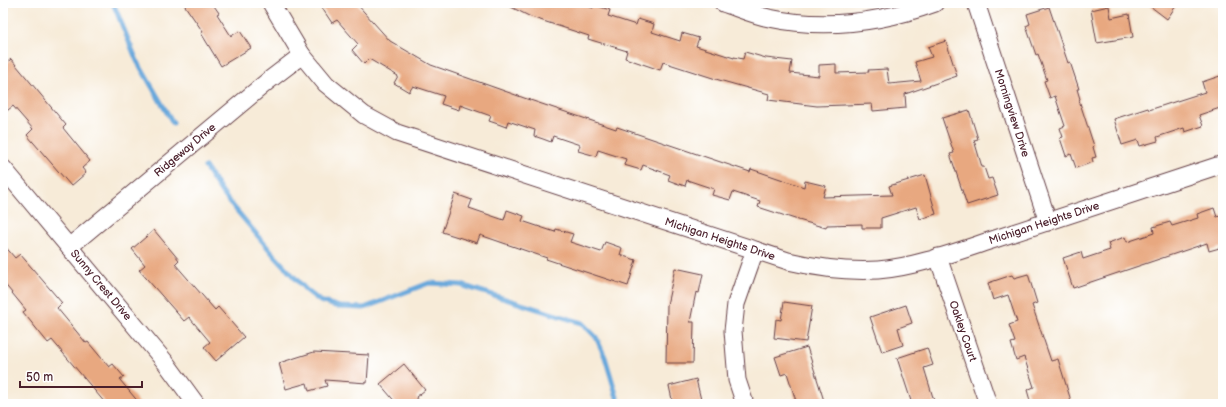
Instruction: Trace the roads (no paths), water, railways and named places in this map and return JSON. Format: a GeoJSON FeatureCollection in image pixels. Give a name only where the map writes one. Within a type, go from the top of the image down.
{"type":"FeatureCollection","features":[{"type":"Feature","properties":{"kind":"street","name":"Michigan Heights Drive"},"geometry":{"type":"LineString","coordinates":[[271,3],[302,55],[326,84],[364,115],[397,133],[788,261],[814,267],[853,271],[880,270],[903,266],[938,257],[1048,222],[1223,164]]}},
{"type":"Feature","properties":{"kind":"street"},"geometry":{"type":"LineString","coordinates":[[723,3],[768,18],[825,25],[878,19],[935,3]]}},
{"type":"Feature","properties":{"kind":"street","name":"Morningview Drive"},"geometry":{"type":"LineString","coordinates":[[976,3],[1048,222]]}},
{"type":"Feature","properties":{"kind":"street","name":"Ridgeway Drive"},"geometry":{"type":"LineString","coordinates":[[69,247],[268,80],[302,55]]}},
{"type":"Feature","properties":{"kind":"street","name":"Sunny Crest Drive"},"geometry":{"type":"LineString","coordinates":[[3,168],[166,363],[196,404]]}},
{"type":"Feature","properties":{"kind":"street"},"geometry":{"type":"LineString","coordinates":[[745,404],[737,380],[733,331],[736,304],[755,250]]}},
{"type":"Feature","properties":{"kind":"street","name":"Oakley Court"},"geometry":{"type":"LineString","coordinates":[[938,257],[988,404]]}},
{"type":"Feature","properties":{"kind":"waterway"},"geometry":{"type":"LineString","coordinates":[[113,3],[137,61],[173,123]]}},
{"type":"Feature","properties":{"kind":"waterway"},"geometry":{"type":"LineString","coordinates":[[205,167],[223,194],[273,254],[306,290],[320,301],[339,307],[364,308],[429,283],[461,285],[582,323],[596,337],[605,357],[619,404]]}}]}
